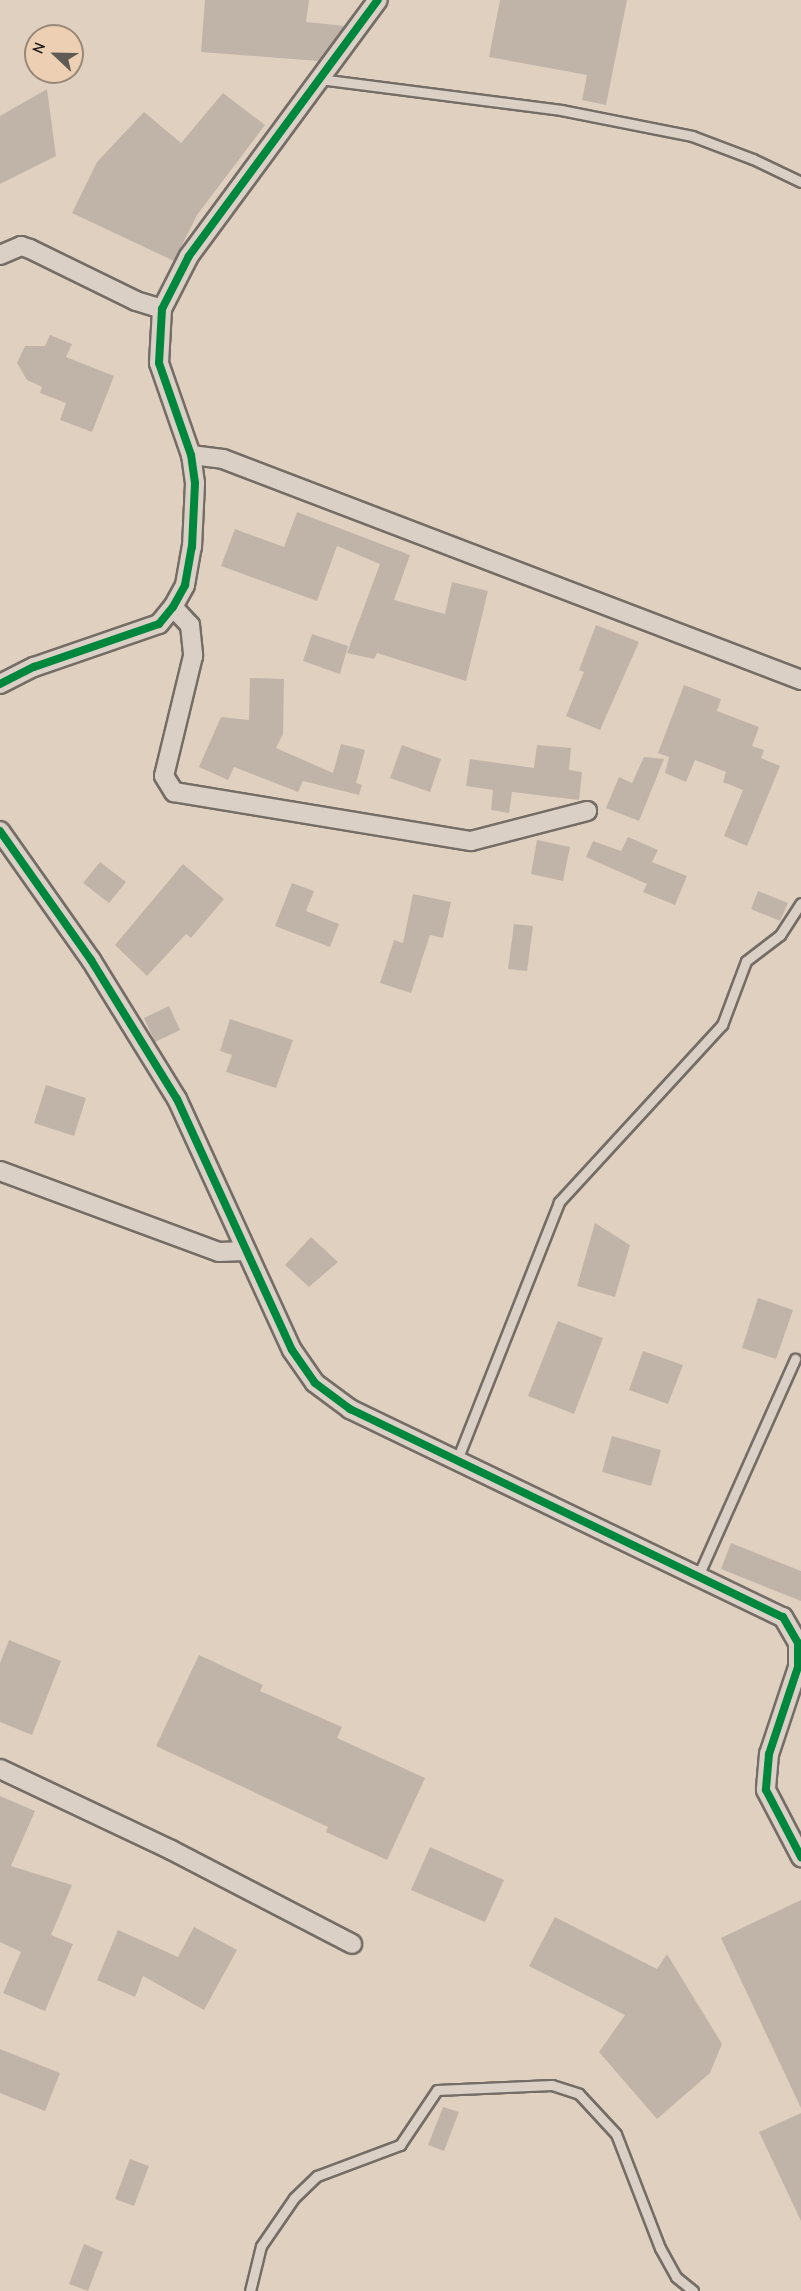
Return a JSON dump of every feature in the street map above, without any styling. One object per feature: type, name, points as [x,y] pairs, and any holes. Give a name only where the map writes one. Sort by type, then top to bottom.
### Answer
[{"type":"street","points":[[0,684],[34,667],[159,624],[173,607],[185,585],[192,547],[195,483],[191,455],[159,363],[162,309],[189,256],[378,0]]},
{"type":"street","points":[[0,255],[21,246],[30,249],[136,301],[162,309]]},
{"type":"street","points":[[191,455],[224,459],[801,680]]},
{"type":"street","points":[[173,607],[190,625],[193,656],[164,776],[174,792],[471,841],[587,811]]},
{"type":"street","points":[[0,831],[90,960],[177,1099],[292,1350],[315,1383],[350,1409],[783,1617],[800,1643],[798,1667],[769,1754],[766,1790],[801,1857]]},
{"type":"street","points":[[0,1171],[219,1252],[245,1251]]},
{"type":"street","points":[[0,1769],[171,1850],[351,1944]]},
{"type":"lane","points":[[320,79],[561,110],[692,136],[753,159],[801,182]]},
{"type":"lane","points":[[457,1460],[559,1202],[722,1025],[746,961],[780,935],[801,903]]},
{"type":"lane","points":[[698,1576],[795,1359]]},
{"type":"lane","points":[[250,2291],[261,2246],[294,2198],[317,2176],[400,2145],[437,2090],[552,2085],[579,2094],[616,2134],[660,2248],[676,2277],[693,2291]]},
{"type":"building","points":[[205,0],[309,0],[306,22],[345,26],[319,61],[201,52]]},
{"type":"building","points":[[500,0],[627,0],[606,105],[582,100],[587,75],[489,57]]},
{"type":"building","points":[[47,89],[56,156],[0,184],[0,116]]},
{"type":"building","points":[[223,93],[265,125],[197,215],[174,261],[72,213],[97,162],[144,112],[181,143]]},
{"type":"building","points":[[50,335],[72,344],[66,357],[114,376],[92,432],[60,420],[66,403],[40,393],[42,387],[27,380],[17,363],[25,346],[45,346]]},
{"type":"building","points":[[297,512],[410,555],[394,600],[445,614],[452,582],[488,591],[466,681],[377,653],[374,659],[347,653],[380,564],[337,546],[317,601],[221,566],[235,529],[284,547]]},
{"type":"building","points":[[596,625],[639,642],[600,730],[566,716],[584,672],[579,670]]},
{"type":"building","points":[[312,634],[348,646],[340,674],[303,661]]},
{"type":"building","points":[[250,678],[284,679],[283,734],[276,748],[333,773],[341,744],[365,750],[356,783],[362,785],[359,795],[303,781],[298,792],[234,767],[228,780],[199,767],[221,717],[249,720]]},
{"type":"building","points":[[684,685],[721,699],[717,711],[759,727],[752,746],[764,750],[761,758],[780,766],[747,846],[724,836],[743,790],[723,782],[726,772],[695,760],[686,782],[665,773],[669,757],[658,753]]},
{"type":"building","points":[[402,745],[441,759],[430,792],[390,778]]},
{"type":"building","points":[[537,745],[571,748],[569,770],[582,772],[579,800],[512,792],[509,813],[491,810],[493,790],[466,786],[470,759],[534,768]]},
{"type":"building","points":[[644,757],[664,759],[639,821],[606,808],[619,777],[632,783]]},
{"type":"building","points":[[628,837],[658,850],[652,862],[687,876],[675,905],[643,892],[647,884],[586,857],[593,841],[621,851]]},
{"type":"building","points":[[537,840],[570,847],[563,881],[531,874]]},
{"type":"building","points":[[100,862],[126,882],[109,903],[83,883]]},
{"type":"building","points":[[183,864],[224,899],[191,938],[186,934],[147,976],[115,945]]},
{"type":"building","points":[[292,883],[314,891],[306,911],[339,924],[330,947],[275,926]]},
{"type":"building","points":[[758,891],[788,903],[780,921],[751,909]]},
{"type":"building","points":[[413,894],[451,902],[443,938],[430,935],[411,993],[380,983],[394,940],[403,943]]},
{"type":"building","points":[[514,924],[533,926],[527,971],[508,969]]},
{"type":"building","points":[[169,1006],[180,1030],[155,1042],[144,1018]]},
{"type":"building","points":[[230,1019],[293,1040],[276,1088],[226,1072],[232,1055],[220,1051]]},
{"type":"building","points":[[46,1085],[86,1098],[74,1136],[34,1123]]},
{"type":"building","points":[[595,1223],[630,1245],[615,1297],[577,1286]]},
{"type":"building","points":[[311,1237],[338,1262],[309,1287],[285,1265]]},
{"type":"building","points":[[758,1298],[793,1310],[776,1359],[742,1348]]},
{"type":"building","points":[[558,1321],[603,1338],[574,1414],[528,1396]]},
{"type":"building","points":[[643,1351],[683,1365],[668,1404],[629,1390]]},
{"type":"building","points":[[612,1436],[661,1450],[651,1486],[602,1472]]},
{"type":"building","points":[[731,1543],[801,1571],[801,1601],[721,1569]]},
{"type":"building","points":[[9,1640],[61,1661],[32,1735],[0,1722],[0,1663]]},
{"type":"building","points":[[199,1655],[263,1685],[260,1691],[342,1727],[337,1738],[425,1778],[387,1860],[326,1832],[328,1827],[156,1746]]},
{"type":"building","points":[[0,1796],[35,1811],[11,1866],[72,1885],[51,1935],[73,1944],[45,2011],[3,1993],[21,1952],[0,1942]]},
{"type":"building","points":[[430,1847],[504,1880],[485,1922],[411,1890]]},
{"type":"building","points":[[801,1900],[801,2108],[721,1938]]},
{"type":"building","points":[[555,1917],[657,1969],[667,1954],[722,2044],[710,2073],[657,2119],[599,2052],[625,2015],[529,1966]]},
{"type":"building","points":[[194,1927],[237,1950],[204,2010],[143,1976],[135,1997],[97,1980],[118,1930],[178,1957]]},
{"type":"building","points":[[0,2049],[60,2073],[45,2111],[0,2093]]},
{"type":"building","points":[[443,2107],[459,2112],[444,2151],[428,2145]]},
{"type":"building","points":[[801,2113],[801,2221],[759,2132]]},
{"type":"building","points":[[130,2159],[149,2166],[134,2206],[115,2199]]},
{"type":"building","points":[[84,2244],[103,2252],[88,2291],[69,2284]]},
{"type":"cycle path","points":[[0,684],[34,667],[159,624],[173,607],[185,585],[192,547],[195,483],[191,455],[159,363],[162,309],[189,256],[378,0]]},
{"type":"cycle path","points":[[0,831],[91,960],[177,1099],[292,1350],[315,1383],[350,1409],[783,1617],[798,1643],[798,1667],[769,1754],[766,1790],[801,1857]]}]
